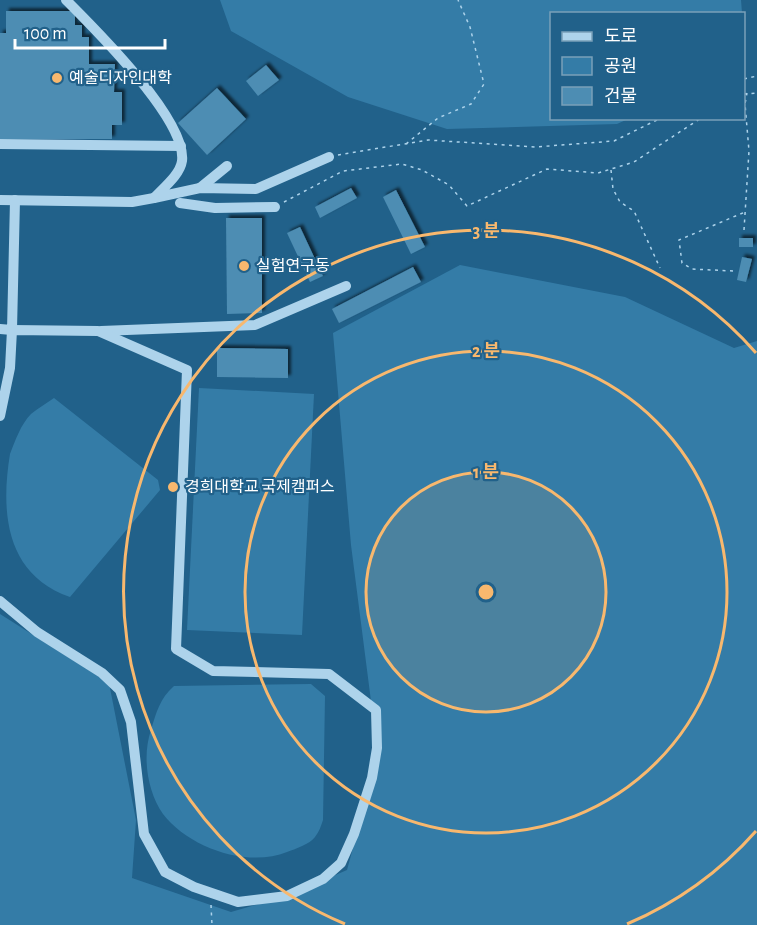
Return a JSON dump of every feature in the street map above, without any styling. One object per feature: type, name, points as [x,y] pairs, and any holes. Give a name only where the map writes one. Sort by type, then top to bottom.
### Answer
[{"type":"lane","points":[[66,0],[106,41],[167,115],[181,146],[182,163],[171,180],[154,198]]},
{"type":"lane","points":[[0,144],[181,146]]},
{"type":"lane","points":[[0,200],[132,202],[200,188],[256,189],[329,157]]},
{"type":"lane","points":[[200,188],[227,166]]},
{"type":"lane","points":[[0,416],[10,368],[15,200]]},
{"type":"lane","points":[[180,203],[215,208],[275,207]]},
{"type":"lane","points":[[0,329],[98,331],[255,326],[346,286]]},
{"type":"lane","points":[[0,601],[37,632],[102,673],[120,690],[132,722],[144,834],[165,872],[208,892],[238,902],[287,896],[323,879],[341,863],[354,834],[372,778],[377,748],[376,710],[329,674],[213,671],[176,649],[188,370],[98,331]]},
{"type":"path","points":[[405,144],[438,118],[471,104],[484,84],[470,27],[458,0]]},
{"type":"path","points":[[744,230],[749,151],[745,93],[757,93]]},
{"type":"path","points":[[329,157],[428,140],[535,147],[614,141],[657,120]]},
{"type":"path","points":[[275,207],[343,171],[402,164],[422,170],[449,185],[467,206],[547,169],[598,172],[634,162],[698,120]]},
{"type":"path","points":[[611,169],[613,189],[620,202],[634,211],[660,268]]},
{"type":"path","points":[[733,271],[692,270],[682,263],[679,240],[745,212]]},
{"type":"path","points":[[208,892],[213,917],[212,925]]},
{"type":"green space","points":[[220,0],[741,0],[742,12],[550,12],[550,120],[626,120],[617,124],[447,129],[348,97],[231,31]]},
{"type":"green space","points":[[460,265],[625,297],[734,348],[757,341],[757,925],[0,925],[0,614],[109,683],[136,820],[132,878],[231,912],[287,896],[347,870],[372,778],[377,748],[351,545],[333,333]]},
{"type":"green space","points":[[199,388],[314,394],[302,635],[187,630]]},
{"type":"green space","points":[[54,398],[158,480],[160,490],[70,597],[49,587],[33,574],[21,558],[13,540],[6,499],[10,454],[19,433],[27,418]]},
{"type":"green space","points":[[311,684],[325,696],[323,820],[313,840],[287,852],[255,858],[220,852],[188,837],[174,826],[163,814],[153,795],[147,762],[148,740],[162,701],[169,691],[174,686]]},
{"type":"building","name":"예술디자인대학","points":[[6,11],[75,11],[75,25],[82,25],[82,37],[89,37],[89,64],[115,64],[114,92],[122,92],[122,125],[112,125],[112,139],[0,139],[0,33],[6,33]]},
{"type":"building","points":[[266,65],[279,80],[258,96],[246,81]]},
{"type":"building","points":[[217,88],[246,119],[207,155],[178,123]]},
{"type":"building","points":[[351,188],[357,198],[320,218],[315,207]]},
{"type":"building","points":[[396,190],[425,247],[411,254],[383,197]]},
{"type":"building","name":"실험연구동","points":[[226,218],[262,218],[262,313],[227,314]]},
{"type":"building","points":[[300,227],[323,276],[310,282],[287,233]]},
{"type":"building","points":[[739,238],[753,238],[753,247],[739,247]]},
{"type":"building","points":[[742,257],[752,259],[746,282],[737,280]]},
{"type":"building","points":[[413,267],[421,282],[339,323],[332,309]]},
{"type":"building","points":[[217,348],[288,349],[288,378],[217,377]]},
{"type":"place","name":"예술디자인대학","points":[[57,78]]},
{"type":"place","name":"실험연구동","points":[[244,266]]},
{"type":"place","name":"경희대학교 국제캠퍼스","points":[[173,487]]}]
